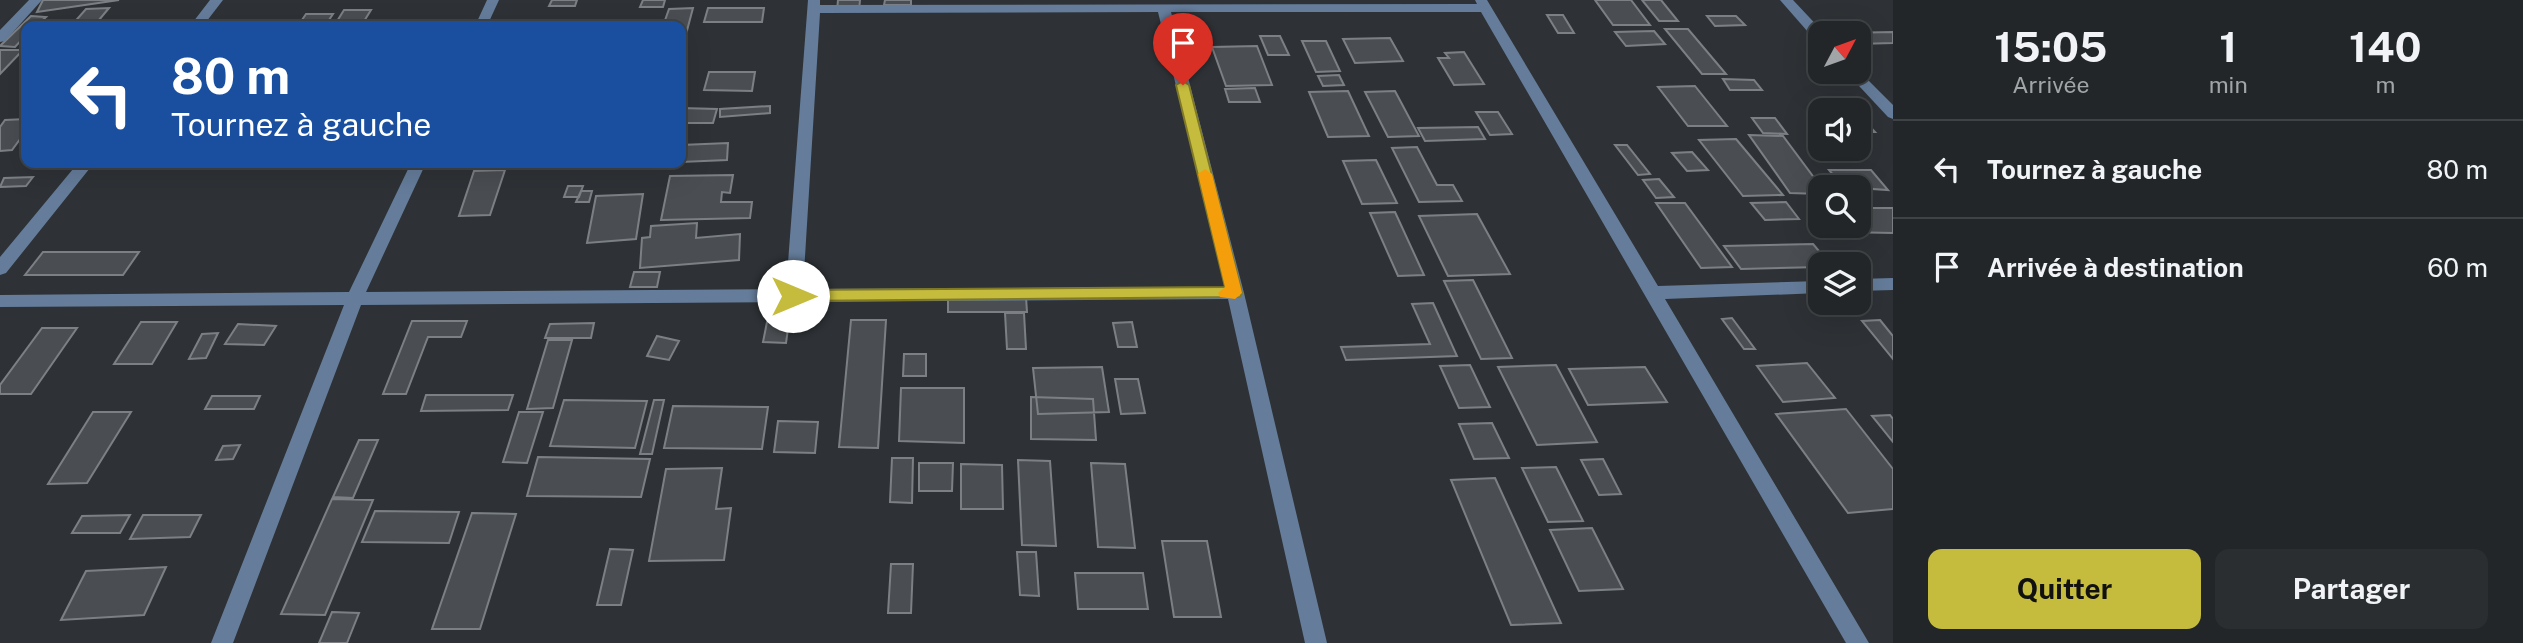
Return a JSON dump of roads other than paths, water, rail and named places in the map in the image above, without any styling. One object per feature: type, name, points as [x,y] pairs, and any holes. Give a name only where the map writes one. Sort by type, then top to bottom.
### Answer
[{"type":"street","points":[[0,38],[36,0]]},
{"type":"street","points":[[200,21],[217,0]]},
{"type":"street","points":[[483,21],[493,0]]},
{"type":"street","points":[[1786,0],[1808,24]]},
{"type":"street","points":[[793,296],[813,4],[1163,8],[1483,4],[1858,643]]},
{"type":"street","points":[[1163,8],[1235,293],[1316,643]]},
{"type":"street","points":[[1864,84],[1893,114]]},
{"type":"street","points":[[0,269],[82,168]]},
{"type":"street","points":[[222,643],[355,298],[416,168]]},
{"type":"street","points":[[1871,285],[1893,284]]},
{"type":"street","points":[[1653,293],[1808,287]]},
{"type":"street","points":[[0,301],[1235,293]]}]
